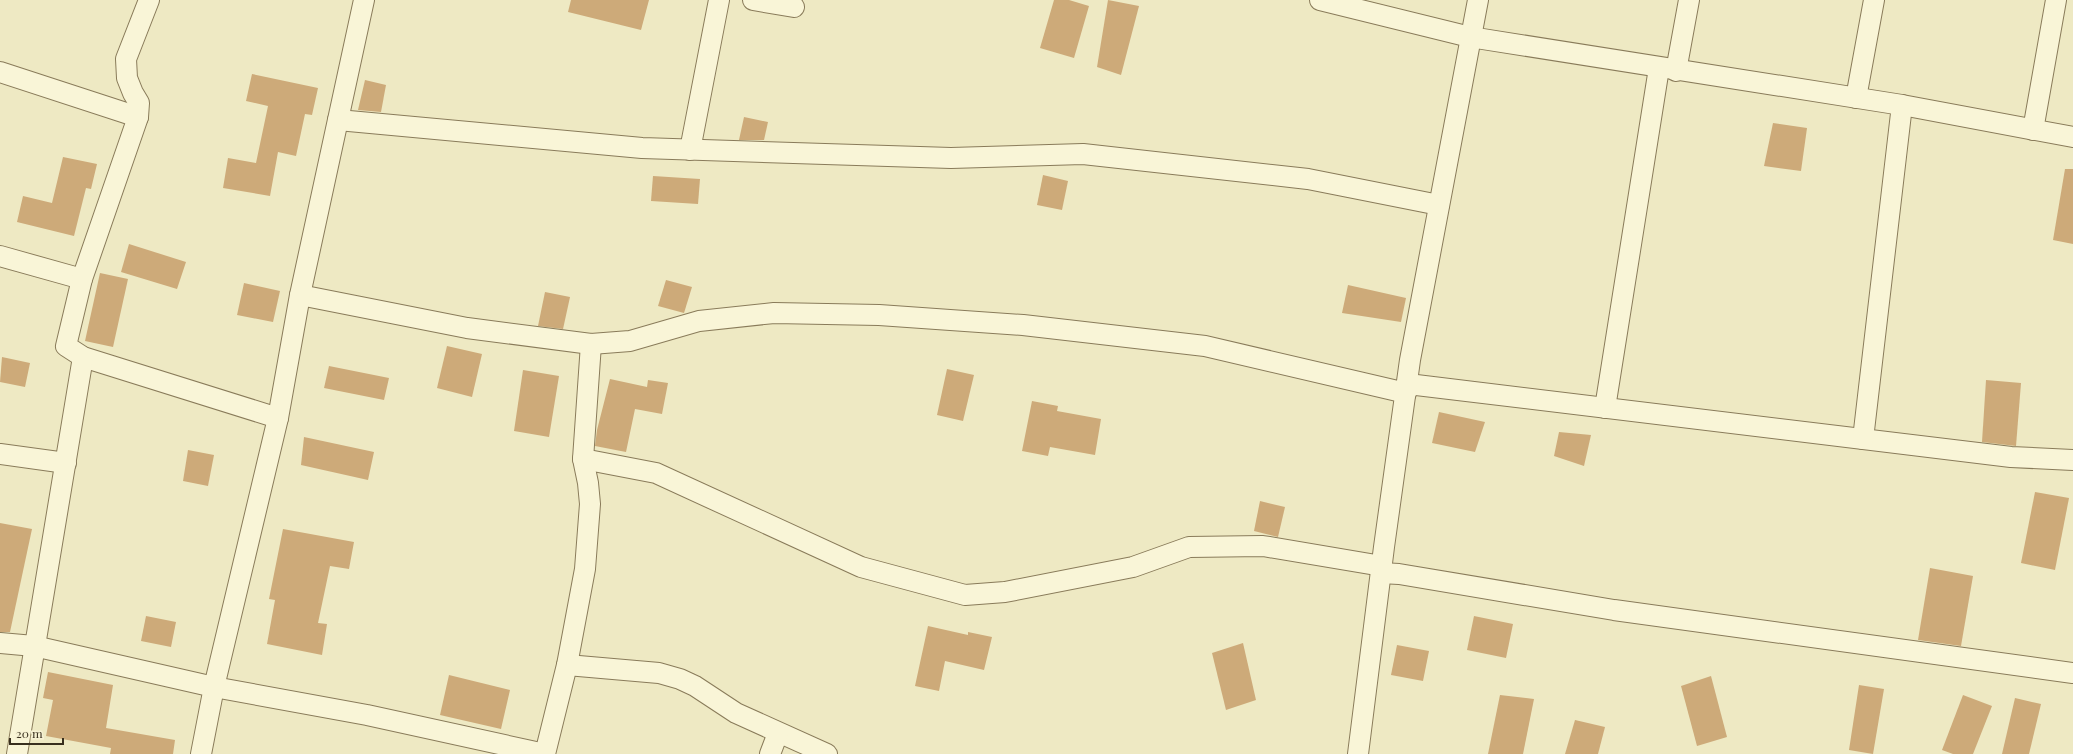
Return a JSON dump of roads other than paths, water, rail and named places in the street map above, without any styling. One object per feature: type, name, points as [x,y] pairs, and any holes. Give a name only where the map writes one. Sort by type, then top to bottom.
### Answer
[{"type":"street","points":[[150,0],[126,60],[127,78],[139,103],[138,117],[82,279],[66,346],[83,357],[278,418]]},
{"type":"street","points":[[201,754],[214,687],[278,418],[300,295],[364,0]]},
{"type":"street","points":[[690,150],[719,0]]},
{"type":"street","points":[[753,0],[794,6]]},
{"type":"street","points":[[1320,0],[1470,37],[1902,105],[2073,137]]},
{"type":"street","points":[[1358,754],[1407,388],[1439,205],[1478,0]]},
{"type":"street","points":[[1605,408],[1668,69],[1689,0]]},
{"type":"street","points":[[1856,98],[1874,0]]},
{"type":"street","points":[[2033,130],[2056,0]]},
{"type":"street","points":[[0,72],[138,117]]},
{"type":"street","points":[[1863,439],[1902,105]]},
{"type":"street","points":[[338,120],[642,148],[951,158],[1084,154],[1308,178],[1439,205]]},
{"type":"street","points":[[0,256],[82,279]]},
{"type":"street","points":[[300,295],[466,328],[591,344],[630,341],[699,321],[774,313],[879,315],[1023,325],[1205,346],[1407,388],[1605,408],[2011,457],[2073,460]]},
{"type":"street","points":[[0,643],[34,646],[214,687],[368,715],[545,754],[567,665],[585,569],[590,504],[588,483],[583,459],[591,344]]},
{"type":"street","points":[[18,754],[34,646],[83,357]]},
{"type":"street","points":[[0,454],[66,463]]},
{"type":"street","points":[[583,459],[656,473],[861,567],[965,595],[1005,592],[1133,567],[1189,546],[1263,546],[1399,574],[1614,610],[2073,673]]},
{"type":"street","points":[[567,665],[659,673],[680,679],[695,686],[736,713],[826,754]]},
{"type":"street","points":[[770,754],[778,733]]}]
